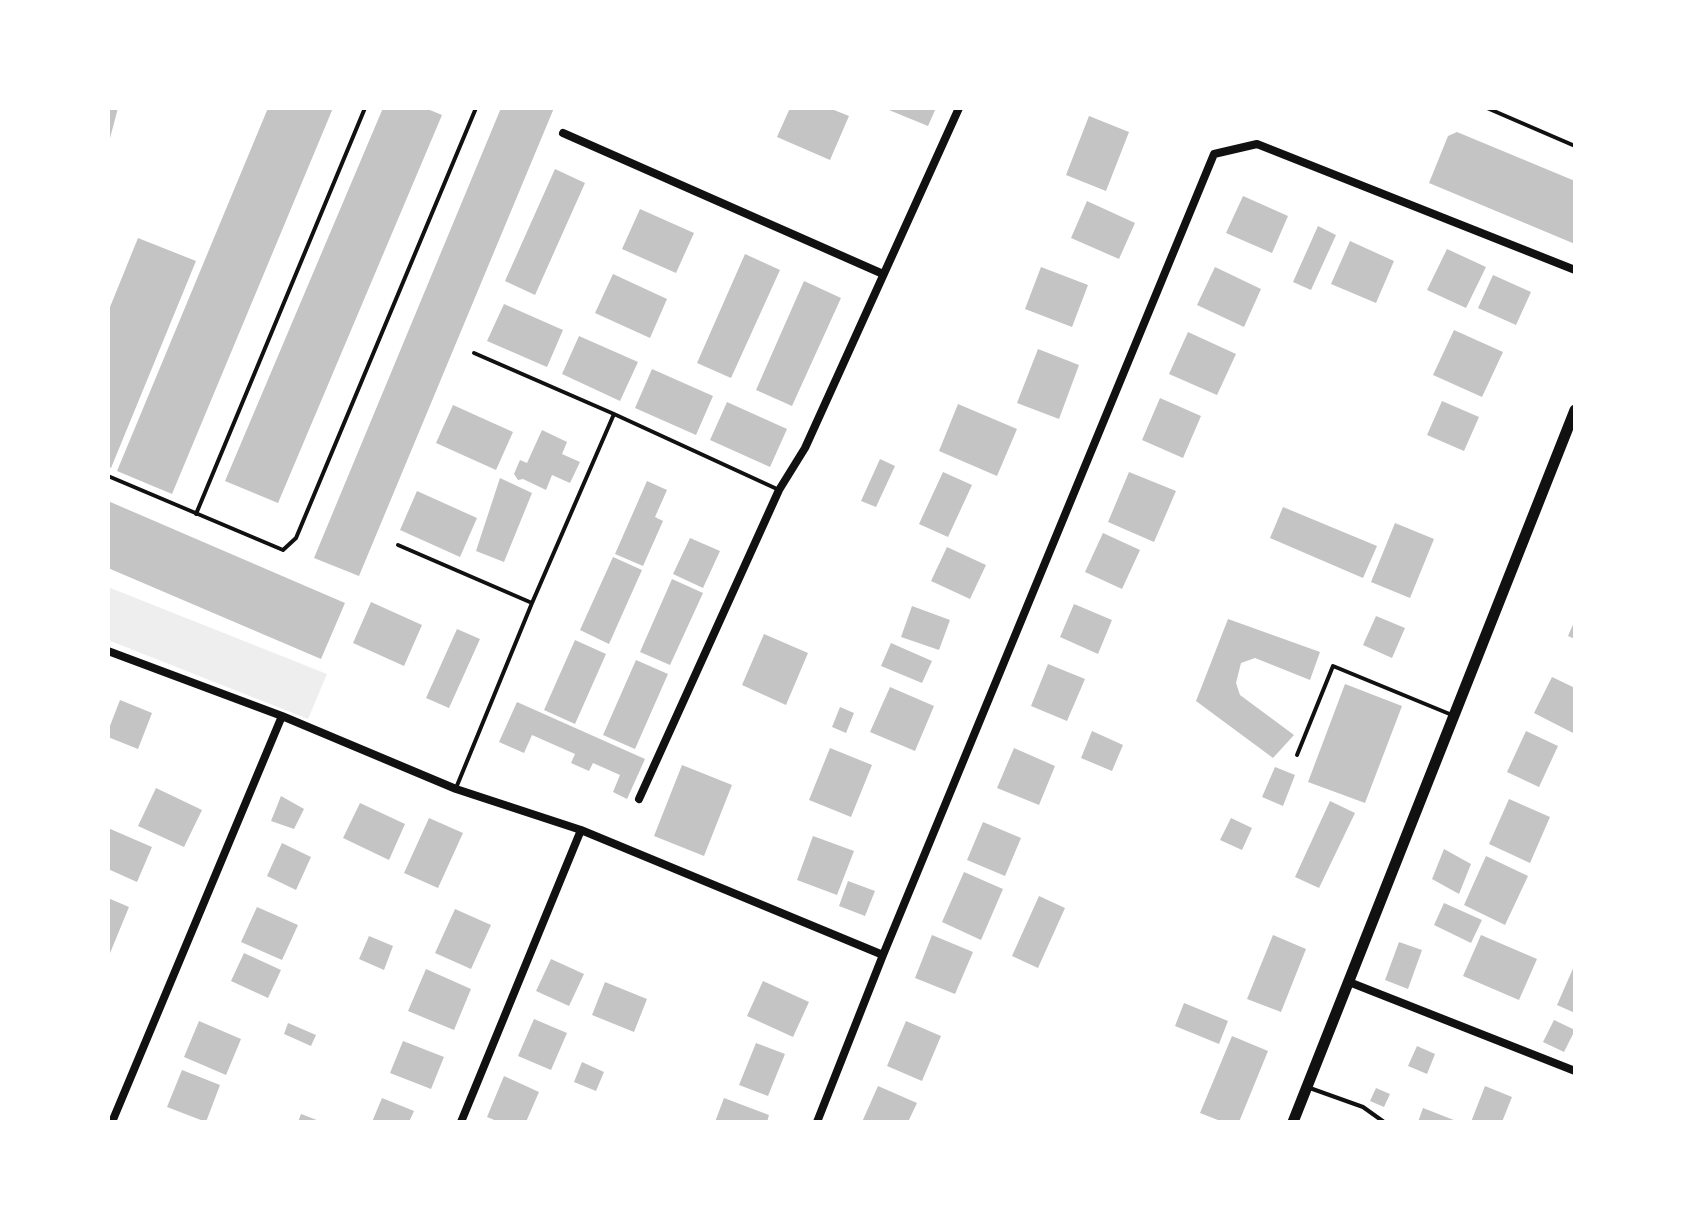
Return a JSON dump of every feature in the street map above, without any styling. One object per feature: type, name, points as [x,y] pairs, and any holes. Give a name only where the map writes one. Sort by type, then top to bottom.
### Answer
[{"type":"street","points":[[639,799],[779,490],[805,448],[959,108]]},
{"type":"street","points":[[563,133],[883,274]]},
{"type":"street","points":[[817,1122],[1214,154],[1257,144],[1575,270]]},
{"type":"street","points":[[1293,1122],[1575,410]]},
{"type":"street","points":[[108,651],[282,716],[456,789],[581,830],[883,955]]},
{"type":"street","points":[[112,1122],[282,716]]},
{"type":"street","points":[[461,1122],[581,830]]},
{"type":"street","points":[[1349,982],[1575,1071]]},
{"type":"lane","points":[[196,514],[365,108]]},
{"type":"lane","points":[[108,476],[283,550],[296,538],[476,108]]},
{"type":"lane","points":[[1487,108],[1575,146]]},
{"type":"lane","points":[[474,353],[779,490]]},
{"type":"lane","points":[[456,789],[614,414]]},
{"type":"lane","points":[[398,545],[532,603]]},
{"type":"lane","points":[[1297,755],[1333,666],[1454,716]]},
{"type":"lane","points":[[1307,1087],[1363,1107],[1384,1122]]},
{"type":"shaded area","points":[[108,587],[327,674],[308,719],[108,640]]},
{"type":"building","points":[[108,108],[118,108],[109,142],[108,142]]},
{"type":"building","points":[[268,108],[333,108],[172,494],[117,471]]},
{"type":"building","points":[[383,108],[425,108],[442,115],[278,503],[225,481]]},
{"type":"building","points":[[501,108],[554,108],[359,576],[314,558]]},
{"type":"building","points":[[790,108],[829,108],[849,116],[830,160],[777,137]]},
{"type":"building","points":[[884,108],[936,108],[928,126]]},
{"type":"building","points":[[1089,116],[1129,132],[1106,191],[1066,175]]},
{"type":"building","points":[[1457,132],[1575,181],[1575,244],[1429,183],[1448,136]]},
{"type":"building","points":[[555,169],[585,183],[535,295],[505,281]]},
{"type":"building","points":[[1243,196],[1288,216],[1272,253],[1226,233]]},
{"type":"building","points":[[1087,201],[1135,223],[1119,259],[1071,238]]},
{"type":"building","points":[[640,209],[694,233],[676,273],[622,249]]},
{"type":"building","points":[[1318,226],[1336,235],[1311,290],[1293,282]]},
{"type":"building","points":[[138,238],[196,261],[111,468],[108,466],[108,312]]},
{"type":"building","points":[[1350,241],[1394,261],[1376,303],[1331,284]]},
{"type":"building","points":[[1447,249],[1486,267],[1466,308],[1427,290]]},
{"type":"building","points":[[745,254],[780,270],[731,378],[697,363]]},
{"type":"building","points":[[1041,267],[1088,285],[1072,327],[1025,309]]},
{"type":"building","points":[[1215,267],[1261,289],[1244,327],[1197,305]]},
{"type":"building","points":[[613,274],[667,299],[650,338],[595,313]]},
{"type":"building","points":[[1493,275],[1531,292],[1516,325],[1478,308]]},
{"type":"building","points":[[804,281],[841,298],[792,406],[756,390]]},
{"type":"building","points":[[504,304],[563,330],[547,367],[487,341]]},
{"type":"building","points":[[1454,330],[1503,352],[1482,397],[1433,375]]},
{"type":"building","points":[[1188,332],[1236,354],[1217,395],[1169,374]]},
{"type":"building","points":[[579,336],[638,362],[620,401],[562,374]]},
{"type":"building","points":[[1038,349],[1079,365],[1059,419],[1017,403]]},
{"type":"building","points":[[652,369],[713,396],[696,435],[635,408]]},
{"type":"building","points":[[1160,398],[1201,416],[1183,458],[1142,440]]},
{"type":"building","points":[[1442,401],[1479,417],[1464,451],[1427,435]]},
{"type":"building","points":[[727,402],[787,429],[770,467],[710,440]]},
{"type":"building","points":[[958,404],[1017,429],[997,476],[939,451]]},
{"type":"building","points":[[453,405],[513,432],[496,470],[436,443]]},
{"type":"building","points":[[542,430],[567,442],[562,454],[580,462],[570,483],[552,475],[546,490],[523,479],[518,480],[514,474],[520,460],[527,463]]},
{"type":"building","points":[[880,459],[895,466],[876,507],[861,501]]},
{"type":"building","points":[[943,472],[972,485],[948,537],[919,524]]},
{"type":"building","points":[[1129,472],[1176,491],[1154,542],[1108,522]]},
{"type":"building","points":[[500,478],[532,493],[504,562],[476,551]]},
{"type":"building","points":[[647,481],[667,490],[655,517],[663,521],[643,566],[615,554]]},
{"type":"building","points":[[417,491],[477,518],[460,557],[400,530]]},
{"type":"building","points":[[108,501],[345,603],[321,659],[108,568]]},
{"type":"building","points":[[1283,507],[1377,546],[1363,578],[1270,538]]},
{"type":"building","points":[[1395,523],[1434,539],[1410,598],[1371,582]]},
{"type":"building","points":[[1103,533],[1140,550],[1122,589],[1085,572]]},
{"type":"building","points":[[690,538],[720,551],[703,588],[673,574]]},
{"type":"building","points":[[947,547],[986,565],[970,599],[931,581]]},
{"type":"building","points":[[613,557],[642,570],[609,644],[580,630]]},
{"type":"building","points":[[672,579],[703,593],[670,665],[640,652]]},
{"type":"building","points":[[371,602],[422,625],[404,666],[353,643]]},
{"type":"building","points":[[1074,604],[1112,620],[1098,654],[1060,637]]},
{"type":"building","points":[[912,606],[950,620],[939,650],[901,637]]},
{"type":"building","points":[[1376,616],[1405,628],[1392,658],[1363,645]]},
{"type":"building","points":[[1228,619],[1320,652],[1310,680],[1255,658],[1241,663],[1236,683],[1240,695],[1294,735],[1273,758],[1196,701]]},
{"type":"building","points":[[1575,620],[1575,639],[1568,636]]},
{"type":"building","points":[[457,629],[480,639],[449,708],[426,698]]},
{"type":"building","points":[[764,634],[808,653],[786,705],[742,685]]},
{"type":"building","points":[[575,640],[606,654],[575,724],[544,710]]},
{"type":"building","points":[[891,643],[932,661],[922,683],[881,666]]},
{"type":"building","points":[[636,660],[668,674],[635,749],[603,735]]},
{"type":"building","points":[[1048,664],[1085,679],[1067,721],[1031,706]]},
{"type":"building","points":[[1552,677],[1575,688],[1575,734],[1534,713]]},
{"type":"building","points":[[1345,684],[1402,706],[1365,803],[1308,782]]},
{"type":"building","points":[[890,687],[934,706],[915,751],[870,732]]},
{"type":"building","points":[[120,700],[152,713],[138,749],[108,737]]},
{"type":"building","points":[[517,702],[645,759],[627,799],[613,792],[620,775],[593,763],[589,771],[571,763],[575,754],[532,735],[524,753],[499,742]]},
{"type":"building","points":[[840,707],[854,713],[846,733],[832,727]]},
{"type":"building","points":[[1092,731],[1123,745],[1112,771],[1081,758]]},
{"type":"building","points":[[1526,731],[1558,746],[1539,787],[1507,772]]},
{"type":"building","points":[[830,748],[872,765],[851,817],[809,800]]},
{"type":"building","points":[[1014,748],[1055,766],[1039,805],[997,788]]},
{"type":"building","points":[[682,765],[732,785],[704,856],[654,836]]},
{"type":"building","points":[[1275,767],[1295,775],[1283,806],[1262,797]]},
{"type":"building","points":[[156,788],[202,810],[184,847],[138,826]]},
{"type":"building","points":[[281,796],[304,809],[294,829],[271,821]]},
{"type":"building","points":[[1509,799],[1550,817],[1530,863],[1489,844]]},
{"type":"building","points":[[1330,801],[1355,813],[1319,888],[1295,877]]},
{"type":"building","points":[[360,803],[405,824],[389,860],[343,838]]},
{"type":"building","points":[[429,818],[463,833],[438,888],[404,873]]},
{"type":"building","points":[[1231,818],[1252,828],[1242,850],[1220,840]]},
{"type":"building","points":[[983,822],[1021,838],[1005,876],[967,860]]},
{"type":"building","points":[[108,828],[152,847],[137,882],[108,869]]},
{"type":"building","points":[[813,836],[854,851],[837,895],[797,880]]},
{"type":"building","points":[[282,843],[311,857],[296,890],[267,876]]},
{"type":"building","points":[[1444,849],[1471,864],[1459,894],[1432,879]]},
{"type":"building","points":[[1486,856],[1528,876],[1505,925],[1464,905]]},
{"type":"building","points":[[964,872],[1003,889],[981,940],[942,922]]},
{"type":"building","points":[[848,881],[875,891],[865,916],[839,906]]},
{"type":"building","points":[[1039,896],[1065,908],[1038,968],[1012,956]]},
{"type":"building","points":[[108,898],[129,907],[108,958]]},
{"type":"building","points":[[1444,903],[1482,920],[1471,943],[1434,925]]},
{"type":"building","points":[[257,907],[298,925],[282,960],[241,942]]},
{"type":"building","points":[[455,909],[491,925],[471,969],[435,953]]},
{"type":"building","points":[[932,935],[973,952],[955,994],[915,978]]},
{"type":"building","points":[[1273,935],[1306,949],[1281,1012],[1247,999]]},
{"type":"building","points":[[1481,935],[1537,959],[1519,1000],[1463,976]]},
{"type":"building","points":[[369,936],[393,946],[384,970],[359,959]]},
{"type":"building","points":[[1399,942],[1422,950],[1408,989],[1385,980]]},
{"type":"building","points":[[244,953],[281,970],[268,998],[231,981]]},
{"type":"building","points":[[551,959],[584,974],[569,1006],[536,991]]},
{"type":"building","points":[[1575,964],[1575,1013],[1557,1005]]},
{"type":"building","points":[[426,969],[471,989],[454,1030],[408,1011]]},
{"type":"building","points":[[763,981],[809,1002],[793,1037],[747,1016]]},
{"type":"building","points":[[605,982],[647,999],[634,1032],[592,1015]]},
{"type":"building","points":[[1184,1003],[1228,1021],[1219,1044],[1175,1026]]},
{"type":"building","points":[[534,1019],[567,1033],[551,1070],[518,1056]]},
{"type":"building","points":[[1554,1020],[1575,1030],[1564,1052],[1543,1042]]},
{"type":"building","points":[[199,1021],[241,1039],[226,1075],[184,1057]]},
{"type":"building","points":[[906,1021],[941,1036],[922,1081],[887,1066]]},
{"type":"building","points":[[288,1023],[316,1035],[311,1046],[284,1034]]},
{"type":"building","points":[[1232,1036],[1268,1051],[1239,1122],[1223,1122],[1200,1113]]},
{"type":"building","points":[[403,1041],[444,1057],[431,1089],[390,1073]]},
{"type":"building","points":[[756,1043],[785,1054],[768,1096],[739,1085]]},
{"type":"building","points":[[1417,1046],[1435,1054],[1427,1074],[1408,1066]]},
{"type":"building","points":[[582,1062],[604,1072],[596,1091],[574,1082]]},
{"type":"building","points":[[182,1070],[220,1085],[206,1122],[167,1107]]},
{"type":"building","points":[[504,1076],[539,1092],[526,1122],[499,1122],[487,1117]]},
{"type":"building","points":[[878,1086],[917,1103],[908,1122],[862,1122]]},
{"type":"building","points":[[1485,1086],[1512,1097],[1502,1122],[1471,1122]]},
{"type":"building","points":[[1376,1088],[1390,1094],[1384,1107],[1370,1101]]},
{"type":"building","points":[[382,1098],[414,1111],[409,1122],[372,1122]]},
{"type":"building","points":[[724,1098],[769,1115],[767,1122],[715,1122]]},
{"type":"building","points":[[1423,1108],[1459,1122],[1418,1122]]},
{"type":"building","points":[[301,1114],[322,1122],[298,1122]]}]
